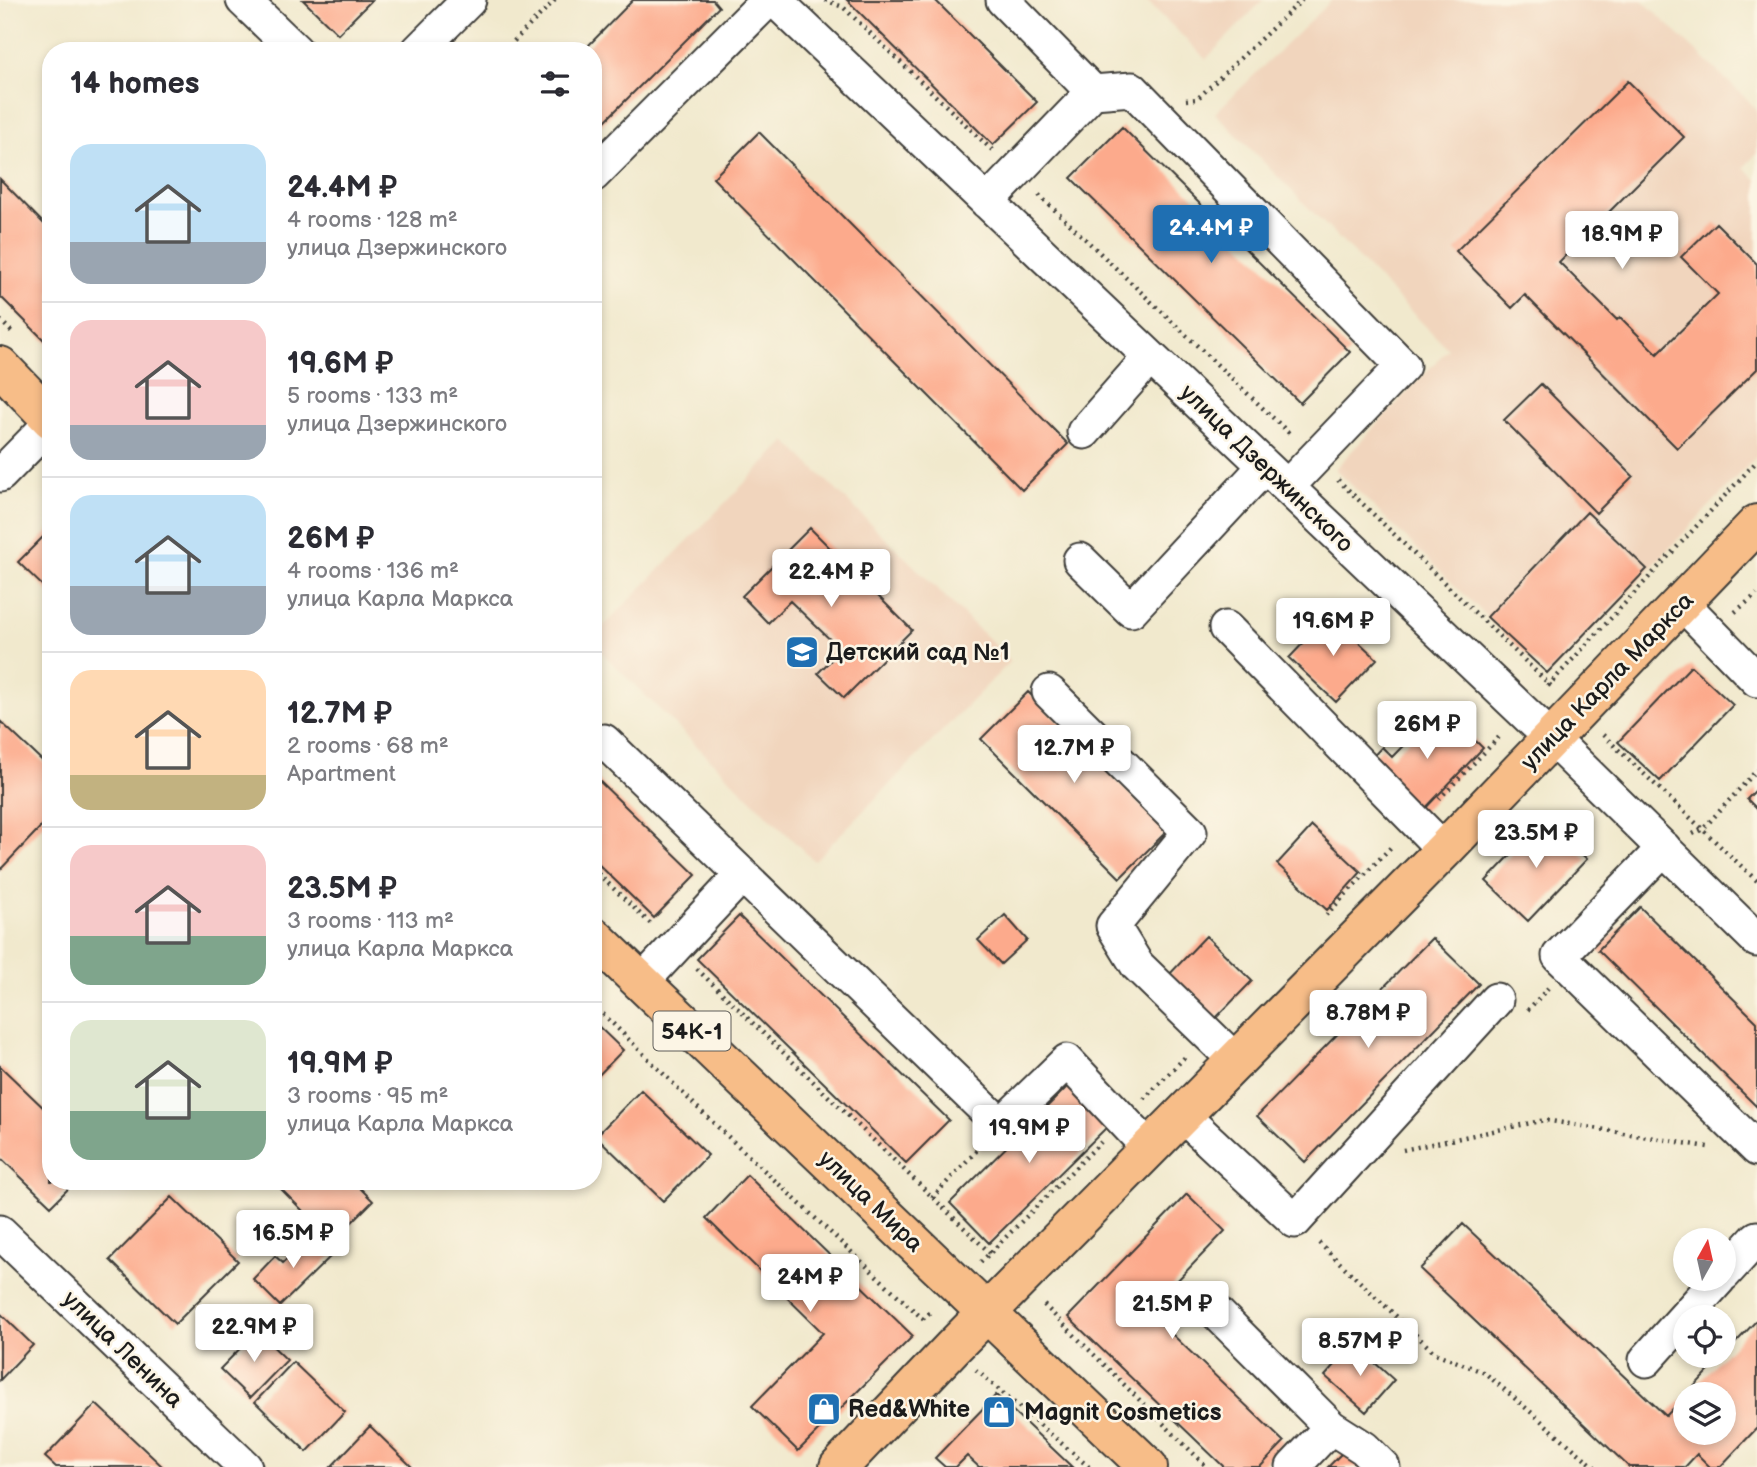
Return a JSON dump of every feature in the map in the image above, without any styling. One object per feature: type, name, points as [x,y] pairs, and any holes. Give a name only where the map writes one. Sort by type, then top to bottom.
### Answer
[{"type":"main road","points":[[0,366],[42,411]]},
{"type":"main road","name":"улица Карла Маркса","points":[[839,1467],[952,1348],[1444,850],[1757,524]]},
{"type":"main road","name":"улица Мира","points":[[602,944],[1148,1467]]},
{"type":"street","points":[[243,0],[287,42]]},
{"type":"street","points":[[427,42],[469,0]]},
{"type":"street","points":[[602,166],[768,0]]},
{"type":"street","name":"улица Дзержинского","points":[[775,0],[1524,712],[1757,940]]},
{"type":"street","points":[[1003,0],[1093,92]]},
{"type":"street","points":[[987,202],[1093,92],[1132,89],[1403,366],[1276,476],[1131,610],[1080,560]]},
{"type":"street","points":[[1084,432],[1150,357]]},
{"type":"street","points":[[0,475],[42,431]]},
{"type":"street","points":[[1682,603],[1757,680]]},
{"type":"street","points":[[1226,628],[1444,850]]},
{"type":"street","points":[[1049,692],[1190,832],[1113,926],[1137,965],[1237,1062]]},
{"type":"street","points":[[604,741],[1001,1125],[1067,1061],[1150,1150]]},
{"type":"street","points":[[1664,848],[1559,956],[1757,1149]]},
{"type":"street","points":[[642,982],[743,875]]},
{"type":"street","points":[[1183,1116],[1295,1221],[1496,1000]]},
{"type":"street","name":"улица Ленина","points":[[0,1232],[245,1467]]},
{"type":"street","points":[[1736,1261],[1757,1238]]},
{"type":"street","points":[[1646,1360],[1707,1292]]},
{"type":"street","points":[[1207,1303],[1331,1427],[1363,1448],[1383,1467]]},
{"type":"street","points":[[1293,1467],[1331,1427]]},
{"type":"path","points":[[513,42],[555,0]]},
{"type":"path","points":[[1143,101],[1197,99],[1301,0]]},
{"type":"path","points":[[1321,920],[1524,712],[1757,461]]},
{"type":"path","points":[[1664,848],[1703,830],[1757,770]]},
{"type":"path","points":[[602,878],[1208,1467]]},
{"type":"path","points":[[602,1013],[705,1115],[952,1348],[1090,1467]]},
{"type":"path","points":[[923,1319],[1208,1034]]},
{"type":"path","points":[[1402,1150],[1545,1121],[1717,1148]]},
{"type":"path","points":[[932,1198],[1001,1125]]},
{"type":"path","points":[[1295,1221],[1435,1353],[1485,1373],[1595,1467]]},
{"type":"shaded area","points":[[1146,0],[1263,0],[1206,59]]},
{"type":"shaded area","points":[[1332,0],[1642,0],[1757,109],[1757,153],[1744,167],[1757,180],[1757,456],[1548,676],[1335,469],[1448,349],[1215,113]]},
{"type":"shaded area","name":"Детский сад №1","points":[[786,441],[1011,661],[814,861],[602,653],[602,628]]},
{"type":"building","points":[[303,0],[372,0],[338,34]]},
{"type":"building","points":[[633,0],[713,0],[719,7],[602,124],[602,42],[592,42]]},
{"type":"building","points":[[847,0],[935,0],[1037,102],[993,145]]},
{"type":"building","points":[[1628,81],[1684,137],[1559,262],[1617,320],[1620,317],[1657,354],[1718,294],[1681,257],[1716,223],[1757,264],[1757,369],[1677,448],[1525,295],[1512,308],[1456,251]]},
{"type":"building","points":[[1122,127],[1350,352],[1300,403],[1071,178]]},
{"type":"building","points":[[759,132],[1068,444],[1022,490],[713,178]]},
{"type":"building","points":[[0,179],[42,222],[42,338],[0,296]]},
{"type":"building","points":[[1541,384],[1633,476],[1596,513],[1504,420]]},
{"type":"building","points":[[1587,512],[1647,569],[1547,673],[1487,617]]},
{"type":"building","points":[[810,528],[912,630],[844,698],[818,673],[841,650],[790,601],[768,623],[742,596]]},
{"type":"building","points":[[42,538],[42,585],[18,562]]},
{"type":"building","points":[[1330,615],[1377,659],[1336,702],[1289,658]]},
{"type":"building","points":[[1691,666],[1733,705],[1660,781],[1618,742]]},
{"type":"building","points":[[1028,692],[1167,831],[1120,878],[981,739]]},
{"type":"building","points":[[1441,707],[1483,748],[1419,815],[1366,764],[1382,747],[1392,757]]},
{"type":"building","points":[[0,721],[42,761],[42,826],[0,870]]},
{"type":"building","points":[[602,784],[696,875],[654,918],[602,868]]},
{"type":"building","points":[[1757,789],[1757,809],[1747,799]]},
{"type":"building","points":[[1545,819],[1587,859],[1528,921],[1486,881]]},
{"type":"building","points":[[1312,826],[1361,872],[1327,910],[1277,864]]},
{"type":"building","points":[[1640,907],[1757,1022],[1757,1107],[1598,950]]},
{"type":"building","points":[[1005,915],[1027,940],[1001,964],[978,940]]},
{"type":"building","points":[[739,916],[949,1120],[906,1163],[697,959]]},
{"type":"building","points":[[1206,936],[1252,981],[1211,1023],[1166,978]]},
{"type":"building","points":[[1432,938],[1479,984],[1305,1162],[1257,1116]]},
{"type":"building","points":[[602,1030],[623,1050],[602,1072]]},
{"type":"building","points":[[0,1066],[42,1106],[42,1190],[67,1190],[51,1206],[0,1157]]},
{"type":"building","points":[[1068,1086],[1107,1127],[989,1243],[950,1203]]},
{"type":"building","points":[[641,1090],[708,1155],[663,1201],[602,1142],[602,1130]]},
{"type":"building","points":[[747,1175],[913,1336],[798,1451],[752,1406],[823,1333],[706,1218]]},
{"type":"building","points":[[282,1190],[362,1190],[373,1201],[333,1241]]},
{"type":"building","points":[[1187,1194],[1225,1231],[1148,1311],[1284,1442],[1260,1467],[1224,1467],[1068,1317]]},
{"type":"building","points":[[172,1197],[238,1261],[175,1324],[110,1260]]},
{"type":"building","points":[[1463,1224],[1666,1416],[1673,1409],[1673,1445],[1736,1445],[1736,1382],[1698,1382],[1712,1368],[1736,1368],[1736,1342],[1757,1320],[1757,1428],[1720,1467],[1710,1467],[1697,1454],[1685,1467],[1629,1467],[1420,1269]]},
{"type":"building","points":[[312,1233],[333,1254],[280,1306],[253,1279],[275,1256],[283,1263]]},
{"type":"building","points":[[0,1313],[33,1345],[0,1380]]},
{"type":"building","points":[[257,1331],[287,1360],[250,1398],[220,1369]]},
{"type":"building","points":[[1354,1344],[1394,1380],[1366,1412],[1325,1376]]},
{"type":"building","points":[[293,1362],[345,1412],[307,1452],[255,1402]]},
{"type":"building","points":[[996,1395],[1072,1467],[979,1467],[967,1456],[956,1467],[945,1467],[935,1458]]},
{"type":"building","points":[[96,1404],[163,1467],[56,1467],[45,1457]]},
{"type":"building","points":[[370,1426],[412,1467],[331,1467]]},
{"type":"building","points":[[1345,1450],[1362,1467],[1328,1467]]},
{"type":"place","name":"Детский сад №1","points":[[802,652]]},
{"type":"place","name":"Red&White","points":[[824,1409]]},
{"type":"place","name":"Magnit Cosmetics","points":[[999,1412]]}]
